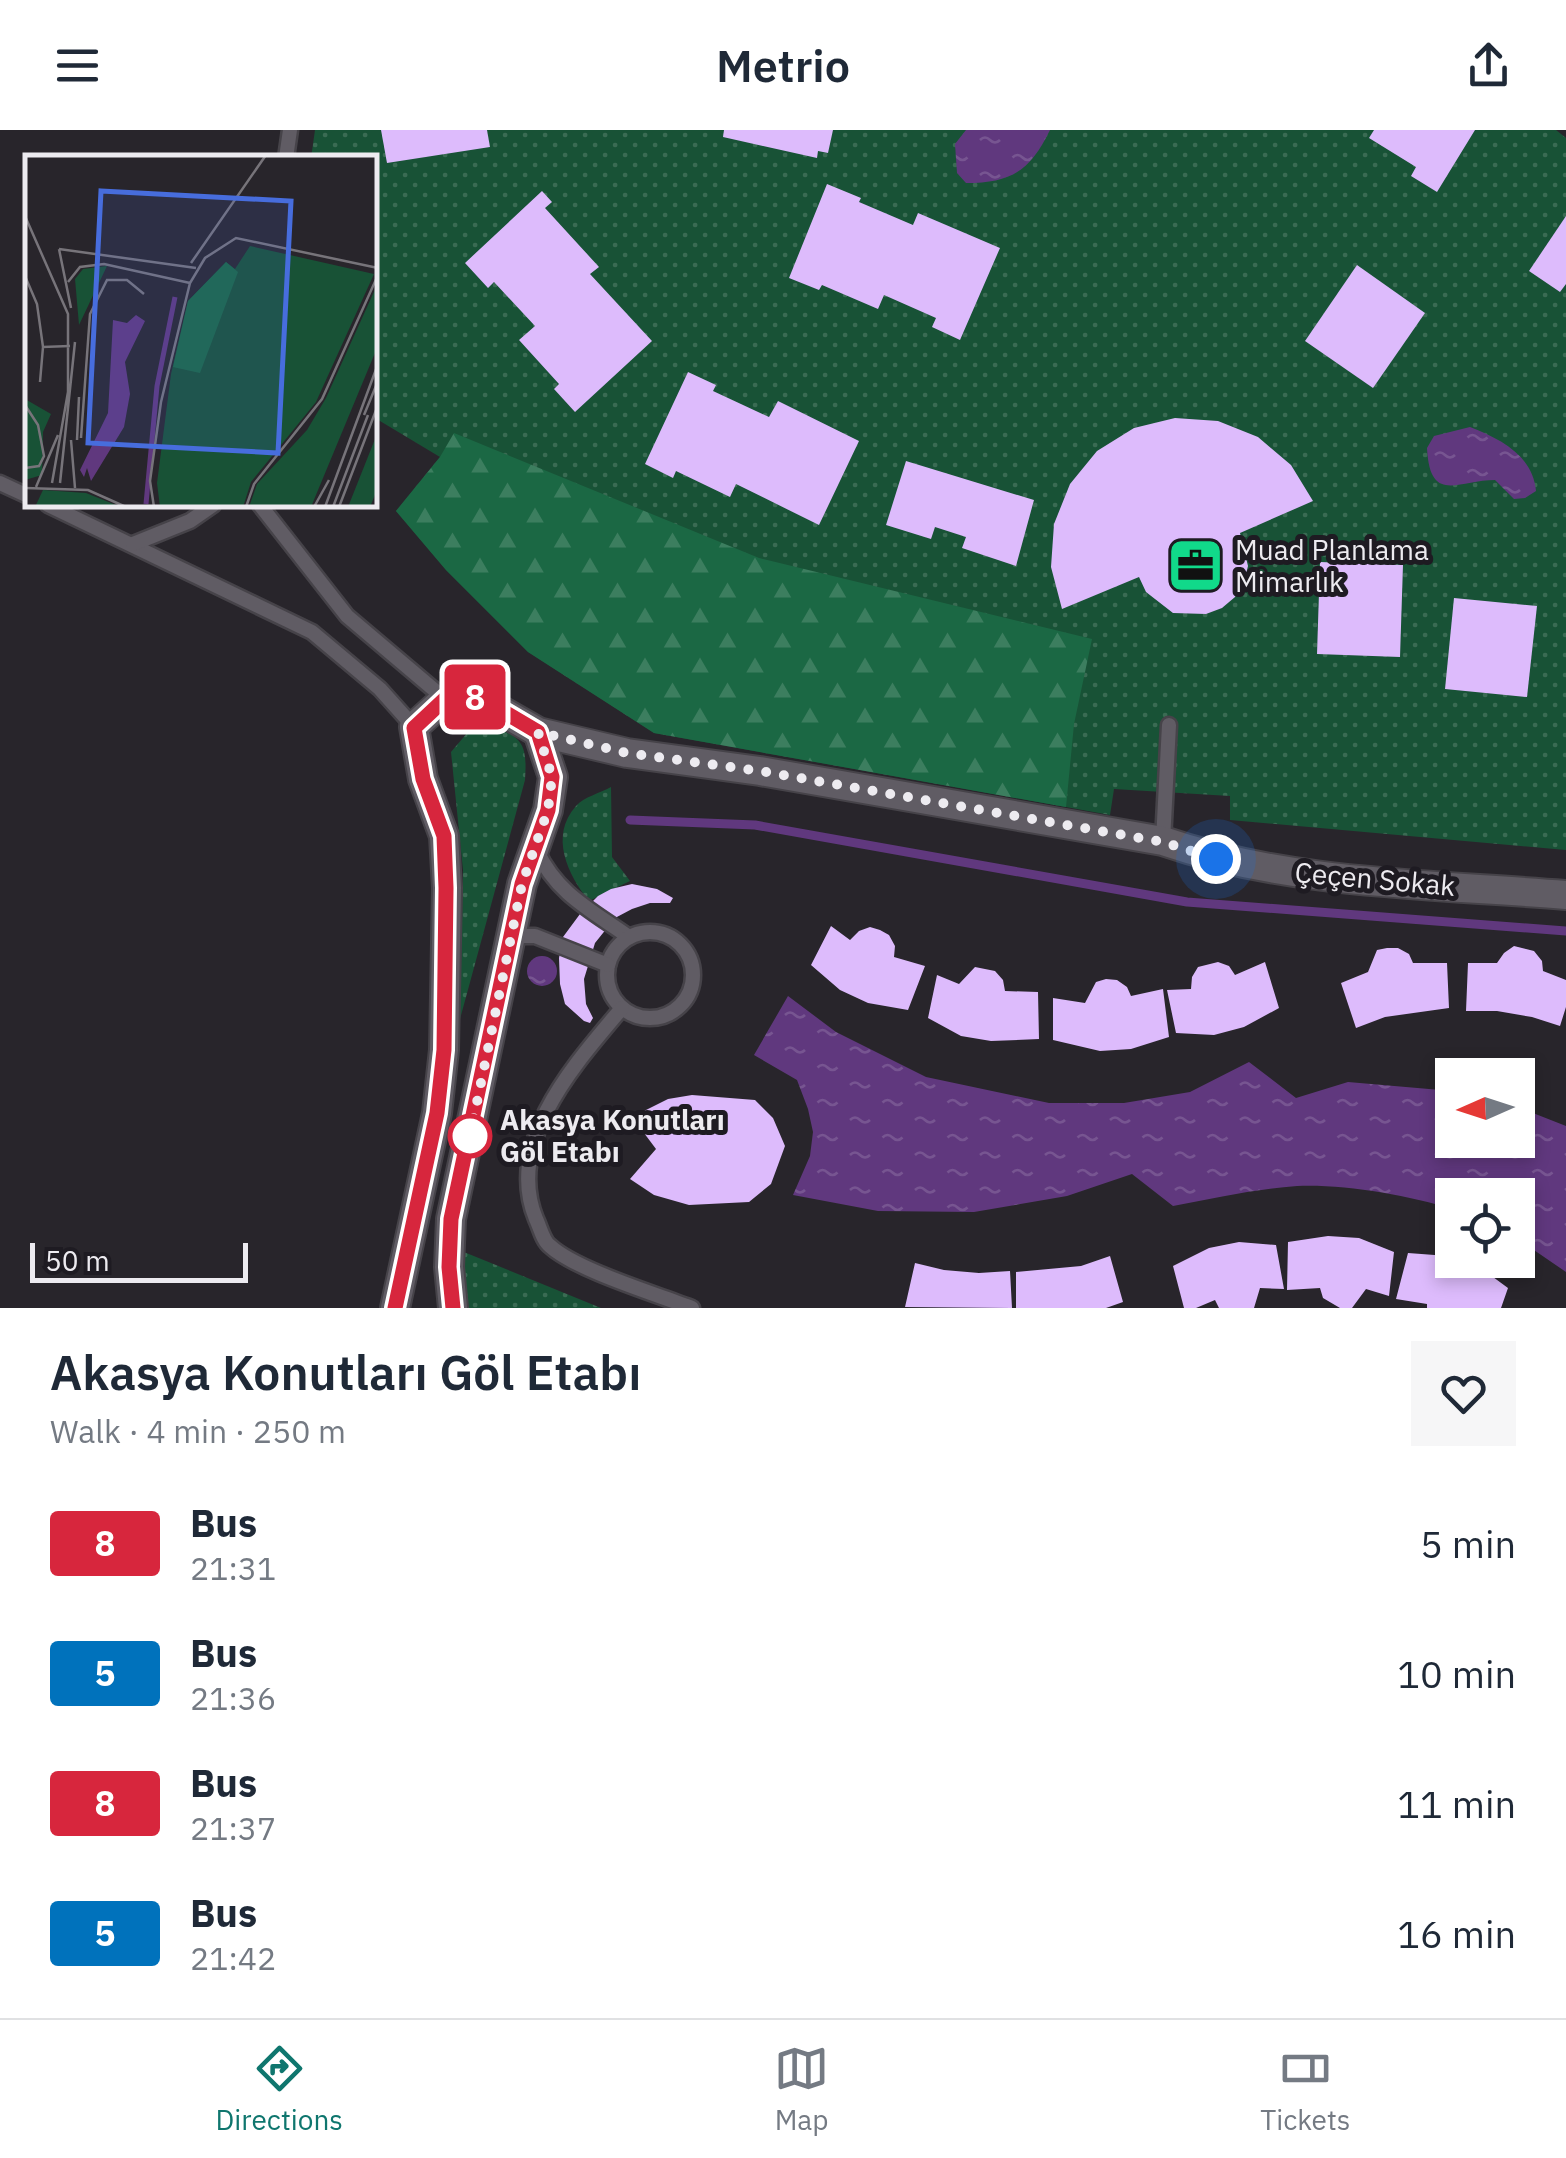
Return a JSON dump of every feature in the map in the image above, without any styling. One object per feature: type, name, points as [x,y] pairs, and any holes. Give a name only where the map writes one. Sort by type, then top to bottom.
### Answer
[{"type":"street","name":"Çeçen Sokak","points":[[446,698],[477,696],[538,732],[627,753],[760,771],[1163,842],[1216,859],[1289,871],[1566,895]]},
{"type":"street","points":[[395,1308],[437,1113],[444,1050],[444,836],[423,779],[414,728],[446,698]]},
{"type":"street","points":[[453,1308],[449,1267],[451,1219],[522,884],[548,810],[552,777],[538,732]]},
{"type":"lane","points":[[286,155],[290,130]]},
{"type":"lane","points":[[0,483],[25,495]]},
{"type":"lane","points":[[55,508],[312,632],[380,689],[414,728]]},
{"type":"lane","points":[[133,544],[190,521],[209,508]]},
{"type":"lane","points":[[262,508],[347,616],[446,698]]},
{"type":"lane","points":[[1163,842],[1168,725]]},
{"type":"lane","points":[[535,846],[548,874],[564,892],[629,937]]},
{"type":"lane","points":[[642,932],[670,937],[690,958],[692,987],[675,1010],[648,1018],[622,1008],[609,988],[608,965],[612,954],[629,937],[642,932]]},
{"type":"lane","points":[[510,936],[535,936],[608,965]]},
{"type":"lane","points":[[622,1008],[583,1055],[540,1120],[528,1176],[532,1208],[548,1245],[586,1267],[692,1308]]},
{"type":"green space","points":[[315,130],[1556,130],[1566,138],[1566,850],[1230,820],[1230,796],[1114,789],[1110,815],[654,733],[528,652],[446,570],[396,511],[440,457],[378,420],[378,155],[311,155]]},
{"type":"green space","points":[[454,433],[759,558],[1092,639],[1074,724],[1066,807],[654,733],[528,652],[446,570],[396,511],[440,457]]},
{"type":"green space","points":[[494,726],[512,735],[522,746],[525,780],[460,1019],[463,870],[451,752],[468,732]]},
{"type":"green space","points":[[611,787],[612,857],[630,881],[589,901],[564,855],[564,830],[579,803]]},
{"type":"green space","points":[[459,1250],[601,1308],[469,1308]]},
{"type":"water","points":[[966,130],[1050,130],[1035,156],[1017,172],[995,180],[966,183],[957,173],[955,144]]},
{"type":"water","points":[[1470,427],[1514,450],[1529,468],[1536,491],[1514,499],[1495,480],[1440,483],[1429,466],[1427,448],[1434,436]]},
{"type":"water","points":[[542,956],[553,960],[557,971],[553,982],[542,986],[531,982],[527,971],[531,960]]},
{"type":"water","points":[[788,996],[836,1032],[926,1077],[1049,1103],[1124,1103],[1190,1092],[1249,1062],[1296,1098],[1348,1082],[1435,1090],[1435,1158],[1535,1158],[1535,1114],[1566,1126],[1566,1272],[1535,1251],[1535,1178],[1435,1178],[1435,1204],[1376,1192],[1297,1186],[1173,1206],[1132,1174],[1067,1196],[974,1212],[878,1211],[793,1195],[810,1156],[813,1132],[808,1109],[797,1080],[754,1055]]},
{"type":"building","points":[[381,130],[487,130],[490,147],[387,163]]},
{"type":"building","points":[[724,130],[833,130],[828,153],[818,151],[817,158],[723,137]]},
{"type":"building","points":[[1374,130],[1475,130],[1437,192],[1411,176],[1416,167],[1369,138]]},
{"type":"building","points":[[827,184],[913,225],[918,213],[1000,248],[960,340],[932,327],[936,318],[884,295],[878,309],[822,285],[819,290],[789,278]]},
{"type":"building","points":[[542,191],[552,202],[545,208],[599,267],[590,274],[652,341],[575,412],[554,389],[559,384],[519,340],[535,326],[494,282],[488,288],[465,263]]},
{"type":"building","points":[[1566,216],[1566,284],[1560,292],[1529,271]]},
{"type":"building","points":[[1357,265],[1425,313],[1373,388],[1305,341]]},
{"type":"building","points":[[688,372],[716,385],[713,391],[769,417],[778,401],[859,441],[819,525],[736,484],[730,497],[676,471],[673,478],[645,464]]},
{"type":"building","points":[[1175,418],[1218,421],[1258,437],[1291,465],[1313,501],[1240,533],[1248,566],[1235,597],[1222,608],[1206,614],[1173,613],[1146,592],[1139,577],[1062,609],[1051,567],[1054,524],[1070,484],[1097,451],[1134,428]]},
{"type":"building","points":[[906,461],[1034,500],[1016,566],[962,548],[966,537],[935,527],[931,539],[886,525]]},
{"type":"building","points":[[1320,562],[1403,565],[1400,657],[1317,654]]},
{"type":"building","points":[[1454,598],[1537,606],[1527,697],[1445,689]]},
{"type":"building","points":[[632,884],[657,889],[673,898],[670,903],[650,903],[615,918],[595,943],[584,979],[586,1004],[593,1018],[590,1023],[565,1004],[559,958],[563,937],[598,896]]},
{"type":"building","points":[[831,926],[850,940],[870,927],[880,930],[889,935],[895,946],[894,957],[925,966],[908,1010],[868,1003],[840,990],[811,965]]},
{"type":"building","points":[[1514,946],[1534,951],[1542,961],[1543,971],[1566,980],[1566,1007],[1560,1026],[1497,1011],[1466,1011],[1468,963],[1497,963]]},
{"type":"building","points":[[1387,948],[1409,954],[1413,963],[1447,963],[1449,1008],[1385,1017],[1356,1028],[1341,983],[1368,972],[1377,950]]},
{"type":"building","points":[[1218,962],[1229,966],[1235,975],[1265,962],[1279,1008],[1244,1027],[1214,1035],[1176,1033],[1167,990],[1191,989],[1198,967]]},
{"type":"building","points":[[975,967],[995,971],[1003,980],[1005,991],[1038,992],[1039,1039],[991,1041],[961,1036],[928,1018],[937,975],[959,984]]},
{"type":"building","points":[[1117,980],[1131,996],[1163,989],[1169,1037],[1131,1049],[1100,1051],[1053,1040],[1053,998],[1085,1003],[1096,982]]},
{"type":"building","points":[[692,1095],[755,1100],[773,1118],[785,1146],[771,1184],[749,1202],[689,1205],[654,1195],[630,1179],[656,1149],[632,1117],[668,1099]]},
{"type":"building","points":[[1328,1236],[1359,1238],[1394,1252],[1389,1296],[1366,1289],[1352,1308],[1340,1308],[1323,1298],[1320,1288],[1287,1290],[1288,1242]]},
{"type":"building","points":[[1239,1242],[1276,1245],[1284,1289],[1260,1288],[1254,1308],[1219,1308],[1215,1300],[1184,1308],[1173,1266],[1209,1248]]},
{"type":"building","points":[[1408,1253],[1435,1255],[1435,1278],[1494,1278],[1508,1288],[1501,1308],[1427,1308],[1427,1304],[1396,1299]]},
{"type":"building","points":[[1110,1256],[1123,1302],[1106,1308],[1016,1308],[1016,1272],[1081,1266]]},
{"type":"building","points":[[915,1263],[979,1273],[1010,1271],[1012,1308],[905,1307]]},
{"type":"waterway","points":[[630,820],[755,825],[1187,902],[1566,931]]},
{"type":"bus line","name":"8","points":[[395,1308],[437,1113],[444,1050],[444,836],[423,779],[414,728],[446,698],[477,696],[538,732],[552,777],[548,810],[522,884],[451,1219],[449,1267],[453,1308]]},
{"type":"place","name":"Muad Planlama Mimarlık","points":[[1196,566]]},
{"type":"place","name":"Akasya Konutları Göl Etabı","points":[[470,1136]]},
{"type":"route","points":[[470,1136],[522,884],[548,810],[552,777],[538,732],[627,753],[760,771],[1163,842],[1216,859]]}]
